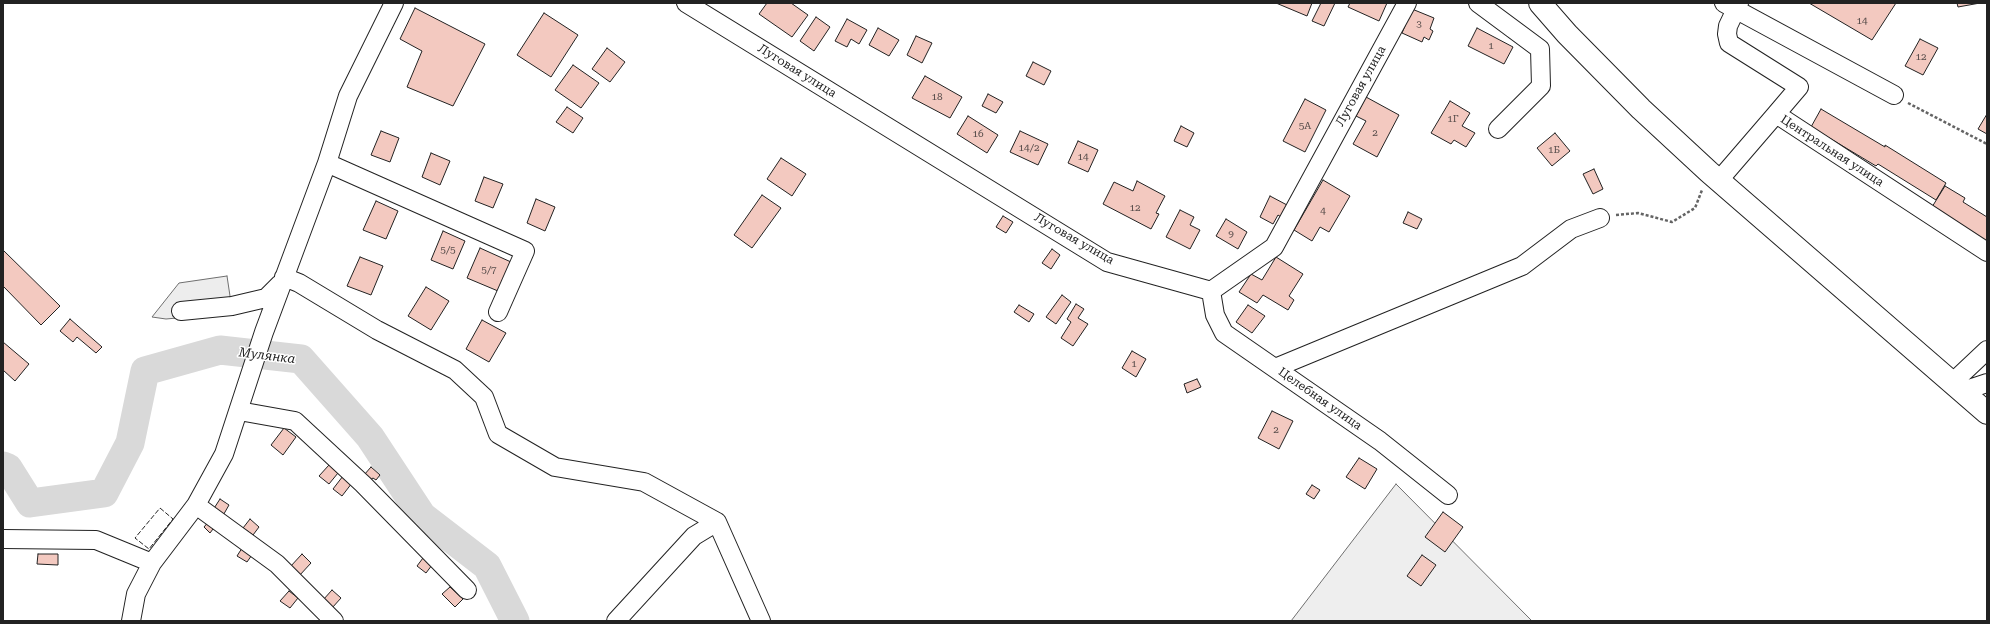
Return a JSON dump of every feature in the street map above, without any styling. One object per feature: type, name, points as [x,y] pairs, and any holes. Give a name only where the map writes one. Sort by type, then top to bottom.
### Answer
[{"type":"main road","points":[[1540,3],[1567,34],[1641,110],[1987,413]]},
{"type":"street","points":[[131,621],[136,594],[152,563],[196,505],[224,454],[282,279],[327,163],[348,96],[394,3]]},
{"type":"street","name":"Луговая улица","points":[[686,3],[1107,262],[1211,291],[1274,247],[1407,3]]},
{"type":"street","points":[[1478,3],[1540,49],[1541,86],[1498,129]]},
{"type":"street","points":[[1732,5],[1894,95]]},
{"type":"street","name":"Центральная улица","points":[[1732,5],[1727,28],[1730,43],[1799,87],[1776,114],[1987,252]]},
{"type":"street","points":[[1720,179],[1776,114]]},
{"type":"street","points":[[327,163],[525,251],[498,312]]},
{"type":"street","points":[[1275,368],[1522,266],[1571,229],[1600,218]]},
{"type":"street","points":[[181,311],[232,306],[266,298],[282,279]]},
{"type":"street","points":[[282,279],[299,283],[377,330],[455,370],[484,397],[498,434],[555,467],[644,482],[717,522],[761,621]]},
{"type":"street","name":"Целебная улица","points":[[1211,291],[1215,315],[1224,333],[1380,441],[1448,495]]},
{"type":"street","points":[[1957,387],[1987,350]]},
{"type":"street","points":[[1957,387],[1987,383]]},
{"type":"street","points":[[239,411],[295,421],[363,484],[467,590]]},
{"type":"street","points":[[196,505],[277,564],[334,621]]},
{"type":"street","points":[[616,621],[694,536],[717,522]]},
{"type":"street","points":[[3,539],[96,540],[152,563]]},
{"type":"path","points":[[1894,95],[1987,144]]},
{"type":"path","points":[[1600,218],[1638,213],[1672,222],[1695,208]]},
{"type":"shaded area","points":[[227,276],[230,296],[220,314],[166,319],[152,317],[179,283]]},
{"type":"shaded area","points":[[1396,484],[1532,621],[1291,621]]},
{"type":"building","points":[[767,3],[791,3],[808,15],[792,37],[759,14]]},
{"type":"building","points":[[1276,3],[1312,3],[1307,16]]},
{"type":"building","points":[[1321,3],[1335,3],[1324,26],[1312,21]]},
{"type":"building","points":[[1350,3],[1387,3],[1379,21],[1348,7]]},
{"type":"building","points":[[1809,3],[1896,3],[1872,40]]},
{"type":"building","points":[[1957,3],[1980,3],[1958,7]]},
{"type":"building","points":[[415,8],[485,44],[453,106],[407,87],[422,51],[400,39]]},
{"type":"building","points":[[1412,9],[1434,18],[1430,29],[1433,31],[1429,40],[1424,37],[1422,42],[1402,33]]},
{"type":"building","points":[[544,13],[578,35],[551,77],[517,55]]},
{"type":"building","points":[[816,17],[830,27],[814,51],[800,41]]},
{"type":"building","points":[[847,19],[867,30],[859,44],[851,39],[847,47],[835,41]]},
{"type":"building","points":[[878,28],[899,40],[889,56],[869,45]]},
{"type":"building","points":[[1477,28],[1513,47],[1504,64],[1468,46]]},
{"type":"building","points":[[916,36],[932,43],[922,63],[907,55]]},
{"type":"building","points":[[1920,39],[1938,48],[1923,75],[1905,66]]},
{"type":"building","points":[[607,48],[625,62],[610,82],[592,69]]},
{"type":"building","points":[[1033,62],[1051,71],[1044,85],[1026,76]]},
{"type":"building","points":[[573,65],[599,83],[581,108],[555,90]]},
{"type":"building","points":[[925,76],[962,97],[950,118],[912,98]]},
{"type":"building","points":[[988,94],[1003,102],[996,113],[982,106]]},
{"type":"building","points":[[1366,97],[1399,115],[1377,157],[1353,144],[1366,121],[1356,116]]},
{"type":"building","points":[[1305,99],[1326,110],[1305,152],[1283,141]]},
{"type":"building","points":[[1450,101],[1470,113],[1462,126],[1475,133],[1466,147],[1454,140],[1451,144],[1431,133]]},
{"type":"building","points":[[567,107],[583,118],[573,133],[556,122]]},
{"type":"building","points":[[1821,109],[1885,147],[1885,145],[1946,183],[1936,200],[1878,164],[1876,166],[1811,127]]},
{"type":"building","points":[[1987,114],[1987,134],[1978,129]]},
{"type":"building","points":[[968,116],[998,135],[987,153],[957,134]]},
{"type":"building","points":[[1181,126],[1194,133],[1187,147],[1174,141]]},
{"type":"building","points":[[381,131],[399,138],[390,162],[371,155]]},
{"type":"building","points":[[1020,131],[1048,144],[1038,165],[1010,152]]},
{"type":"building","points":[[1555,133],[1570,151],[1552,166],[1537,148]]},
{"type":"building","points":[[1078,141],[1098,150],[1088,172],[1068,163]]},
{"type":"building","points":[[431,153],[450,161],[440,185],[422,177]]},
{"type":"building","points":[[781,158],[806,174],[792,196],[767,179]]},
{"type":"building","points":[[1594,169],[1603,189],[1593,194],[1583,174]]},
{"type":"building","points":[[484,177],[503,184],[493,208],[475,201]]},
{"type":"building","points":[[1323,180],[1350,196],[1329,232],[1320,227],[1312,241],[1294,230]]},
{"type":"building","points":[[1137,181],[1165,196],[1156,213],[1159,214],[1151,229],[1103,204],[1114,182],[1133,191]]},
{"type":"building","points":[[1945,186],[1965,198],[1963,202],[1987,217],[1987,249],[1932,207]]},
{"type":"building","points":[[762,195],[781,208],[752,248],[734,235]]},
{"type":"building","points":[[1270,196],[1287,205],[1281,217],[1278,215],[1273,224],[1260,217]]},
{"type":"building","points":[[536,199],[555,207],[545,231],[527,223]]},
{"type":"building","points":[[376,201],[398,211],[386,239],[363,230]]},
{"type":"building","points":[[1180,210],[1194,217],[1190,225],[1200,230],[1190,249],[1166,237]]},
{"type":"building","points":[[1408,212],[1422,219],[1417,229],[1403,223]]},
{"type":"building","points":[[1003,216],[1013,222],[1006,233],[996,227]]},
{"type":"building","points":[[1226,219],[1247,232],[1238,249],[1216,236]]},
{"type":"building","points":[[443,231],[465,241],[453,269],[431,260]]},
{"type":"building","points":[[480,248],[511,262],[498,291],[467,278]]},
{"type":"building","points":[[1052,249],[1060,255],[1051,269],[1042,263]]},
{"type":"building","points":[[3,250],[60,306],[41,325],[3,286]]},
{"type":"building","points":[[360,257],[383,266],[371,295],[347,286]]},
{"type":"building","points":[[1276,257],[1303,274],[1289,296],[1294,300],[1288,310],[1263,295],[1257,303],[1239,292],[1251,274],[1262,280]]},
{"type":"building","points":[[426,287],[449,301],[431,330],[408,316]]},
{"type":"building","points":[[1062,295],[1071,302],[1056,324],[1046,317]]},
{"type":"building","points":[[1076,304],[1084,309],[1078,318],[1088,324],[1073,346],[1061,338],[1071,322],[1067,319]]},
{"type":"building","points":[[1019,305],[1034,314],[1029,322],[1014,312]]},
{"type":"building","points":[[1248,305],[1265,316],[1252,333],[1236,322]]},
{"type":"building","points":[[70,319],[102,347],[96,353],[77,337],[73,342],[60,331]]},
{"type":"building","points":[[482,320],[506,333],[489,362],[466,349]]},
{"type":"building","points":[[3,342],[29,364],[15,381],[3,370]]},
{"type":"building","points":[[1132,351],[1146,359],[1136,377],[1122,368]]},
{"type":"building","points":[[1197,379],[1201,387],[1187,393],[1184,384]]},
{"type":"building","points":[[1272,411],[1293,421],[1279,449],[1258,438]]},
{"type":"building","points":[[284,428],[296,437],[283,455],[271,445]]},
{"type":"building","points":[[1359,458],[1377,469],[1365,489],[1346,477]]},
{"type":"building","points":[[329,465],[338,473],[329,484],[319,476]]},
{"type":"building","points":[[371,467],[380,475],[376,480],[373,478],[370,480],[364,475]]},
{"type":"building","points":[[343,476],[352,483],[342,496],[333,489]]},
{"type":"building","points":[[1312,485],[1320,490],[1314,499],[1306,494]]},
{"type":"building","points":[[220,499],[229,505],[221,519],[211,513]]},
{"type":"building","points":[[1443,512],[1463,527],[1445,552],[1425,537]]},
{"type":"building","points":[[250,519],[259,527],[253,535],[243,528]]},
{"type":"building","points":[[210,520],[216,525],[210,533],[204,527]]},
{"type":"building","points":[[244,545],[254,552],[247,562],[237,556]]},
{"type":"building","points":[[38,554],[58,554],[58,565],[37,564]]},
{"type":"building","points":[[302,554],[311,563],[299,576],[290,567]]},
{"type":"building","points":[[1422,555],[1436,565],[1421,586],[1407,576]]},
{"type":"building","points":[[423,558],[432,565],[426,573],[417,566]]},
{"type":"building","points":[[450,587],[463,599],[455,607],[442,594]]},
{"type":"building","points":[[332,590],[341,598],[332,608],[323,600]]},
{"type":"building","points":[[289,591],[298,598],[290,608],[280,601]]},
{"type":"waterway","name":"Мулянка","points":[[3,466],[8,468],[30,503],[104,493],[130,443],[145,371],[220,350],[301,359],[370,437],[422,516],[487,566],[515,621]]},
{"type":"fence","points":[[160,508],[173,519],[149,549],[135,538],[160,508]]}]
